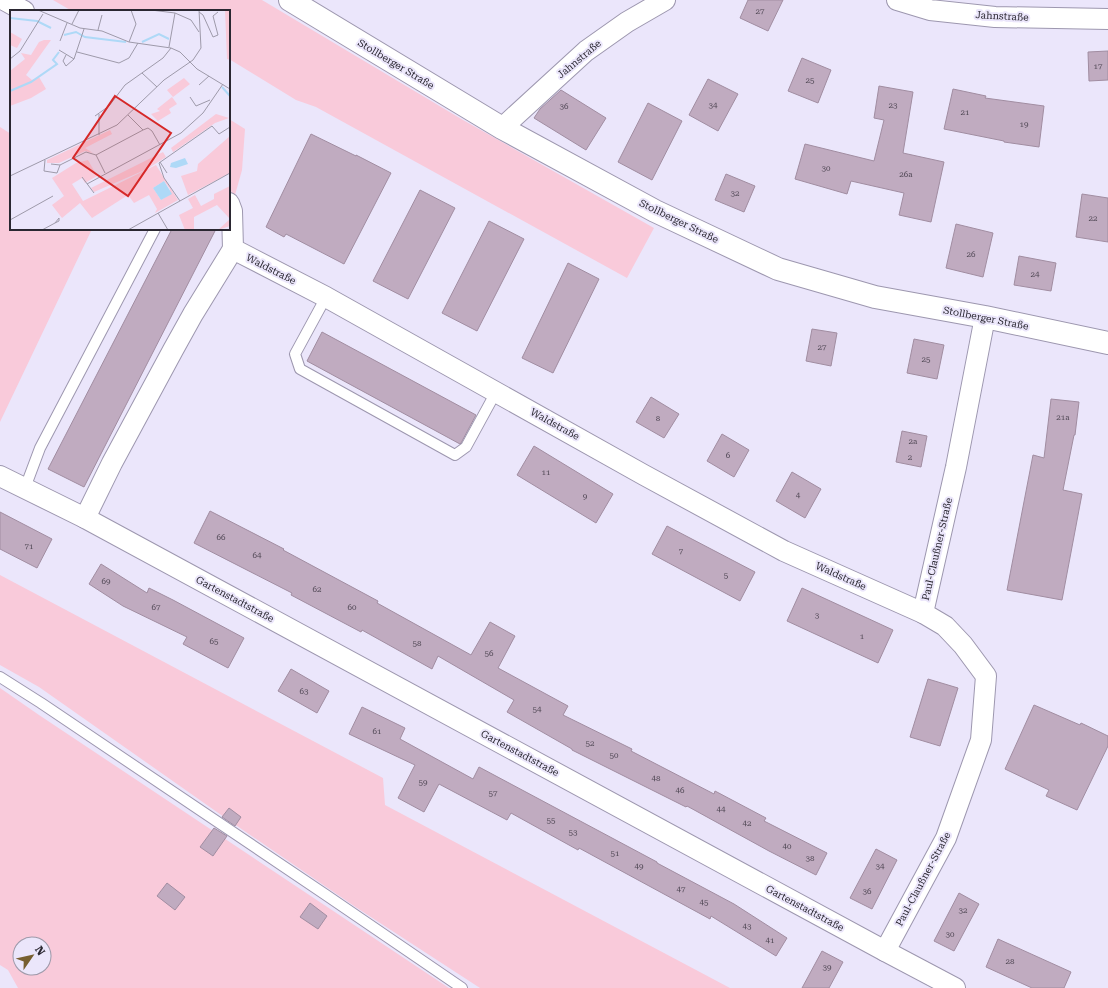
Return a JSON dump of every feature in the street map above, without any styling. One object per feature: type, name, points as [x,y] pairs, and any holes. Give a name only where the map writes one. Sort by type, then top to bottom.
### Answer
[{"type":"main road","name":"Stollberger Straße","points":[[290,0],[502,128],[655,211],[778,268],[875,297],[985,317],[1108,343]]},
{"type":"street","points":[[4,0],[22,10]]},
{"type":"street","name":"Jahnstraße","points":[[502,128],[586,51],[627,22],[665,0]]},
{"type":"street","name":"Jahnstraße","points":[[897,0],[930,10],[995,17],[1108,19]]},
{"type":"street","points":[[85,518],[112,463],[173,350],[233,249],[231,223],[232,211],[230,206]]},
{"type":"street","name":"Waldstraße","points":[[233,249],[326,297],[644,475],[784,551],[923,613]]},
{"type":"street","name":"Paul-Claußner-Straße","points":[[885,951],[946,838],[981,740],[986,676],[963,645],[944,626],[923,613],[956,467],[985,317]]},
{"type":"street","name":"Gartenstadtstraße","points":[[0,476],[85,518],[955,988]]},
{"type":"lane","points":[[25,488],[40,448],[154,230]]},
{"type":"lane","points":[[326,297],[295,354],[300,369],[455,455],[466,447],[496,392]]},
{"type":"lane","points":[[0,677],[319,890],[462,988]]},
{"type":"shaded area","points":[[53,0],[262,0],[463,120],[654,228],[627,278],[316,107],[296,100],[230,60],[230,10],[70,10]]},
{"type":"shaded area","points":[[230,120],[245,129],[242,170],[235,195],[230,189]]},
{"type":"shaded area","points":[[0,127],[10,133],[10,230],[92,230],[0,422]]},
{"type":"shaded area","points":[[0,575],[383,778],[385,805],[730,988],[480,988],[357,908],[39,687],[0,665]]},
{"type":"shaded area","points":[[0,688],[449,988],[18,988],[8,970],[0,965]]},
{"type":"building","points":[[748,0],[783,0],[768,31],[740,18]]},
{"type":"building","points":[[1108,51],[1108,80],[1089,81],[1088,52]]},
{"type":"building","points":[[802,58],[831,70],[818,103],[788,91]]},
{"type":"building","points":[[708,79],[738,94],[718,131],[689,115]]},
{"type":"building","points":[[879,86],[913,92],[903,153],[944,162],[931,222],[899,215],[904,193],[851,181],[847,194],[795,179],[805,144],[874,161],[884,120],[874,118]]},
{"type":"building","points":[[953,89],[986,96],[985,98],[1044,106],[1039,147],[1004,142],[944,129]]},
{"type":"building","points":[[561,90],[606,118],[586,150],[534,118],[540,109]]},
{"type":"building","points":[[648,103],[682,121],[652,180],[618,162]]},
{"type":"building","points":[[311,134],[391,173],[344,264],[286,234],[284,237],[266,227]]},
{"type":"building","points":[[726,174],[755,186],[744,212],[715,200]]},
{"type":"building","points":[[420,190],[455,208],[408,299],[373,281]]},
{"type":"building","points":[[1082,194],[1108,198],[1108,242],[1076,237]]},
{"type":"building","points":[[489,221],[524,239],[477,331],[442,313]]},
{"type":"building","points":[[956,224],[993,233],[983,277],[946,268]]},
{"type":"building","points":[[171,230],[215,230],[84,487],[48,469]]},
{"type":"building","points":[[1019,256],[1056,263],[1051,291],[1014,285]]},
{"type":"building","points":[[568,263],[599,279],[553,373],[522,358]]},
{"type":"building","points":[[812,329],[837,333],[831,366],[806,361]]},
{"type":"building","points":[[322,332],[476,415],[461,443],[460,444],[307,361]]},
{"type":"building","points":[[914,339],[944,345],[937,379],[907,373]]},
{"type":"building","points":[[651,397],[679,414],[664,438],[636,422]]},
{"type":"building","points":[[1051,399],[1079,402],[1075,435],[1063,490],[1082,494],[1062,600],[1007,590],[1033,455],[1044,458]]},
{"type":"building","points":[[902,431],[927,436],[921,467],[896,462]]},
{"type":"building","points":[[722,434],[749,450],[734,477],[707,461]]},
{"type":"building","points":[[534,446],[613,494],[596,523],[517,475]]},
{"type":"building","points":[[792,472],[821,489],[805,518],[776,501]]},
{"type":"building","points":[[210,511],[284,549],[283,550],[378,601],[377,603],[471,655],[490,622],[515,636],[498,668],[568,706],[563,715],[632,749],[631,751],[714,794],[715,791],[766,818],[764,821],[827,853],[816,875],[687,806],[686,807],[572,750],[507,712],[514,700],[438,656],[432,669],[362,630],[361,632],[291,595],[292,593],[194,543]]},
{"type":"building","points":[[0,512],[52,539],[37,568],[0,549]]},
{"type":"building","points":[[667,526],[755,572],[740,601],[652,554]]},
{"type":"building","points":[[101,564],[147,593],[149,588],[244,638],[228,668],[183,644],[187,637],[123,606],[89,584]]},
{"type":"building","points":[[802,588],[893,630],[878,663],[787,621]]},
{"type":"building","points":[[291,669],[329,691],[317,713],[278,691]]},
{"type":"building","points":[[928,679],[958,688],[940,746],[910,737]]},
{"type":"building","points":[[1034,705],[1080,725],[1081,723],[1108,736],[1108,746],[1077,810],[1046,796],[1049,790],[1005,769]]},
{"type":"building","points":[[362,707],[405,728],[400,739],[473,779],[479,767],[734,904],[787,938],[776,956],[711,916],[710,919],[511,813],[507,820],[439,784],[424,812],[398,798],[415,765],[349,734]]},
{"type":"building","points":[[229,808],[241,817],[235,826],[222,817]]},
{"type":"building","points":[[214,828],[227,836],[213,856],[200,847]]},
{"type":"building","points":[[876,849],[897,860],[872,909],[850,898]]},
{"type":"building","points":[[167,883],[185,897],[175,910],[157,896]]},
{"type":"building","points":[[959,893],[979,904],[954,951],[934,941]]},
{"type":"building","points":[[310,903],[327,916],[318,929],[300,917]]},
{"type":"building","points":[[998,939],[1071,972],[1064,988],[1032,988],[986,967]]},
{"type":"building","points":[[822,951],[843,962],[829,988],[802,988]]}]
